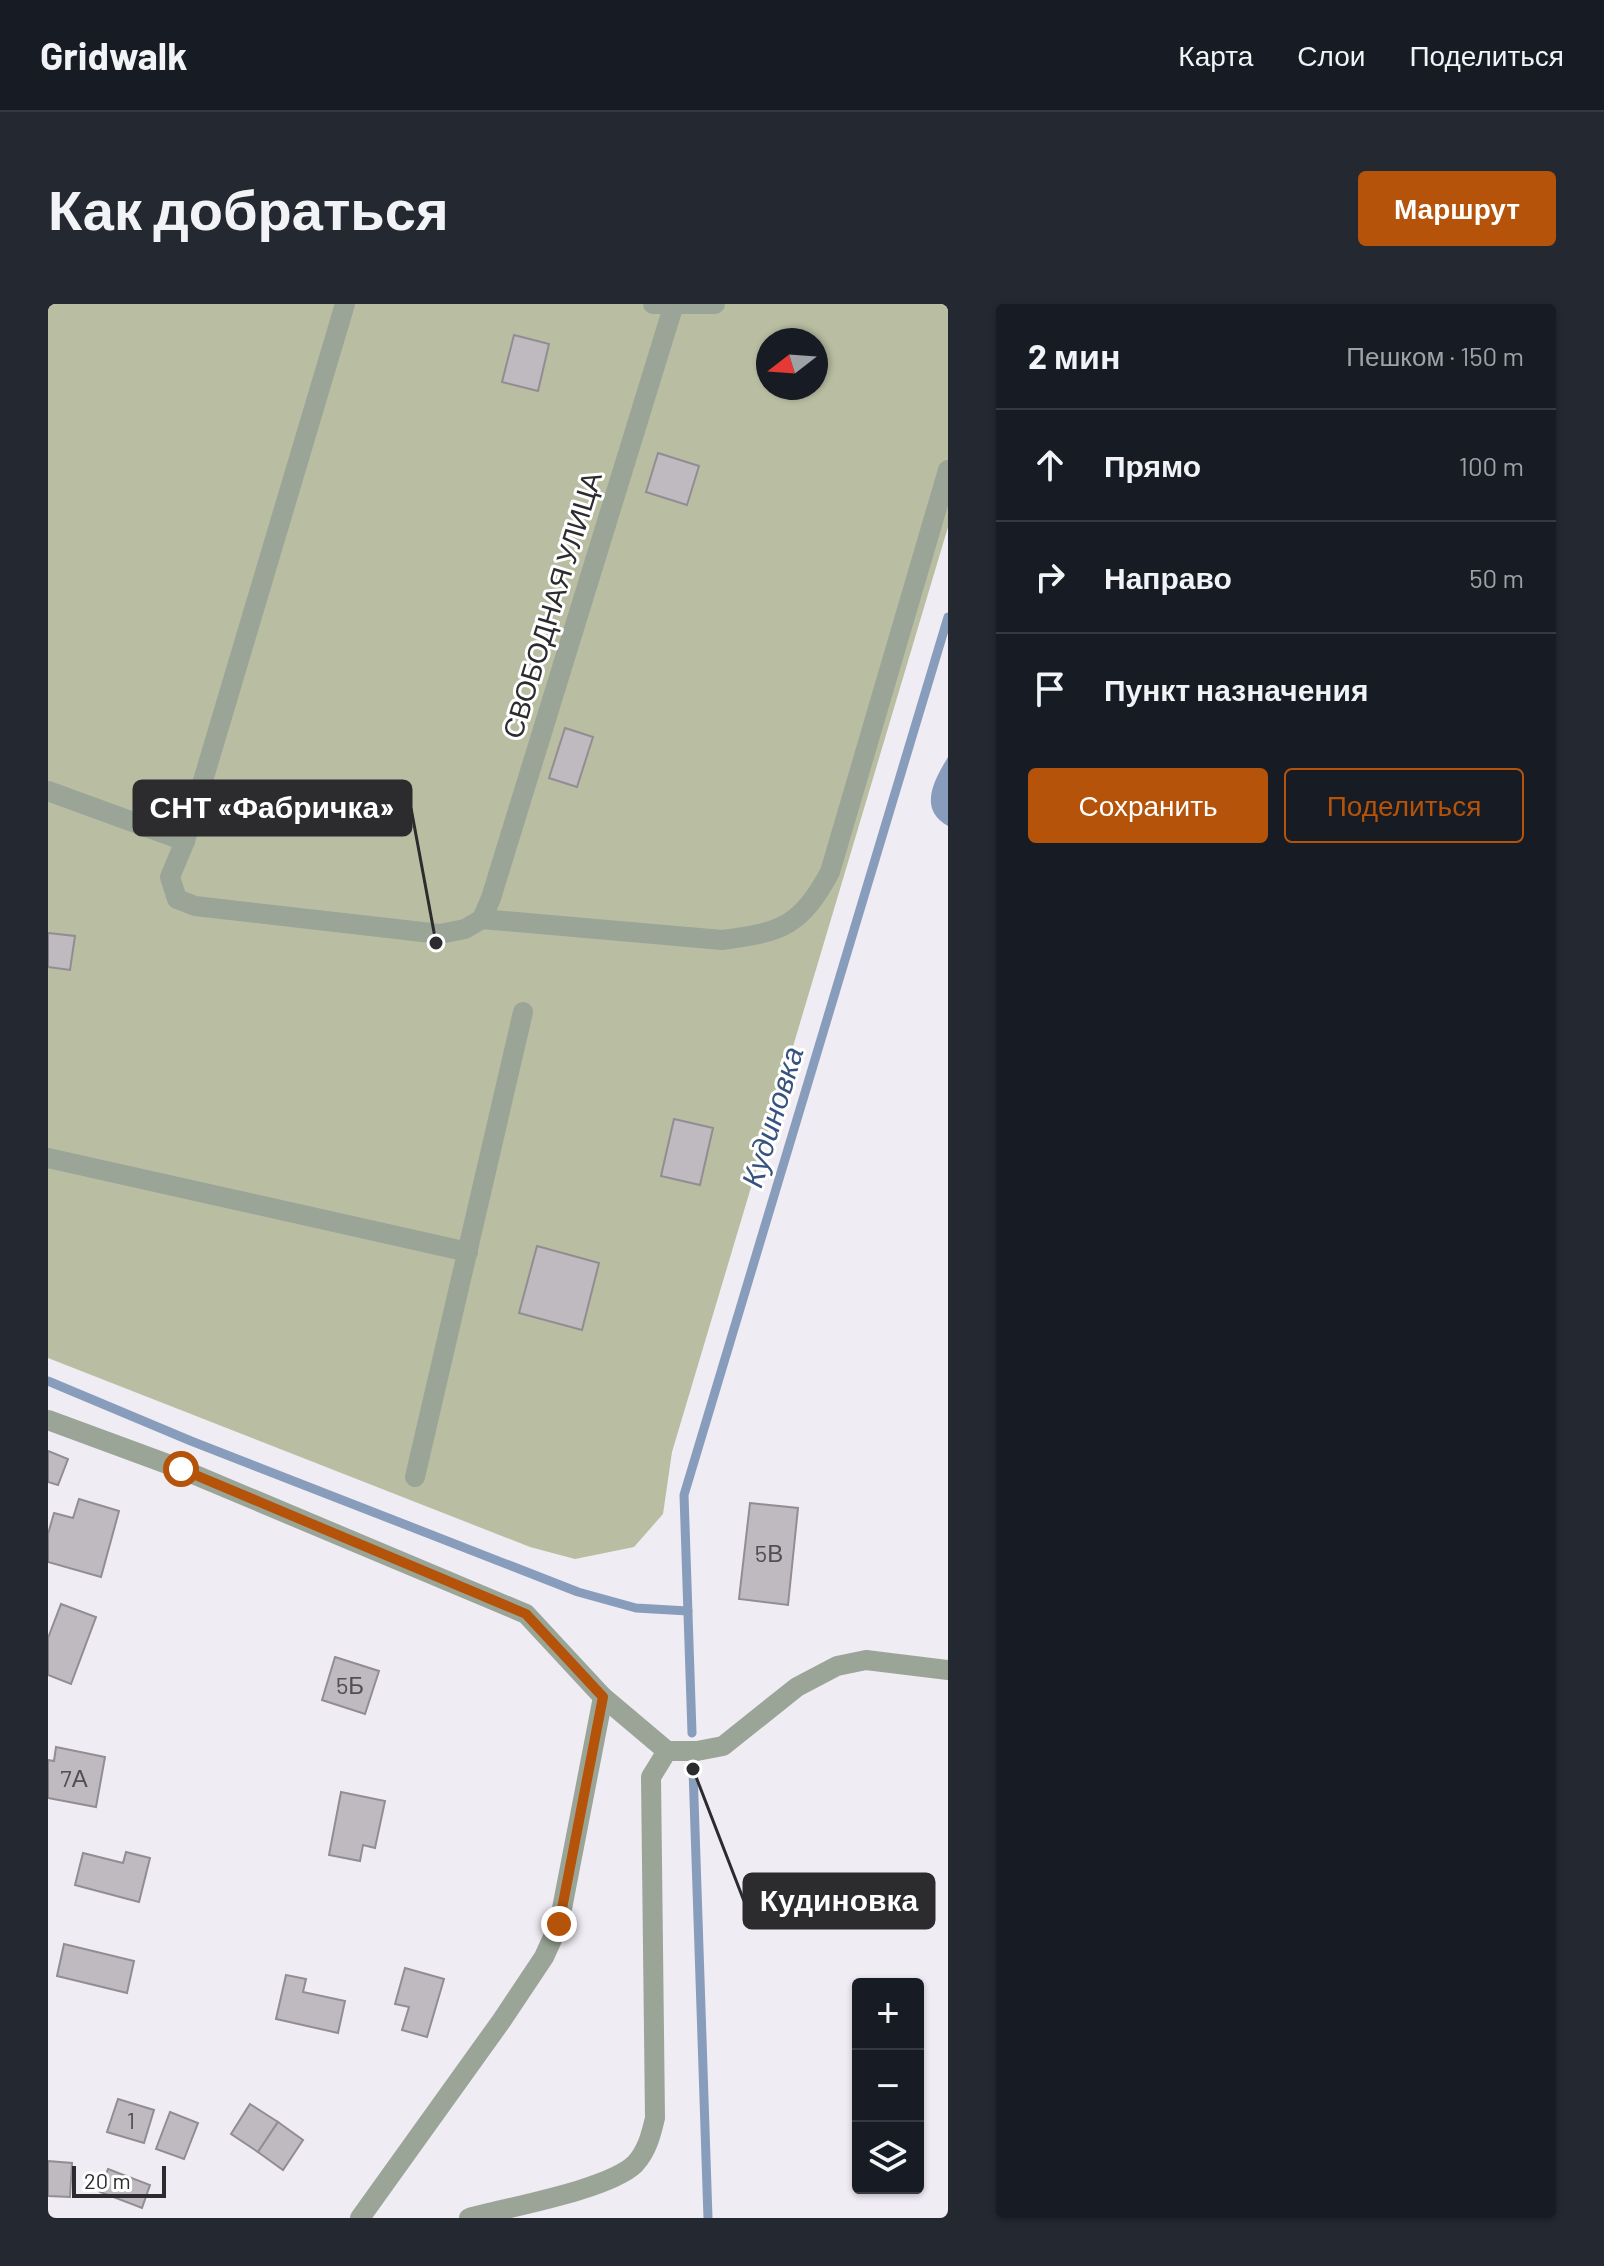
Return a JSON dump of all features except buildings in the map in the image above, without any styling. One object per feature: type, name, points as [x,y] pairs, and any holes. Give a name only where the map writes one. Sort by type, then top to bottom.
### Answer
[{"type":"street","points":[[345,304],[185,841],[170,877],[177,899],[195,906],[440,934],[465,929],[482,919],[722,940],[785,927],[812,906],[830,872],[948,470]]},
{"type":"street","points":[[667,305],[715,304]]},
{"type":"street","name":"СВОБОДНАЯ УЛИЦА","points":[[482,919],[496,883],[667,305]]},
{"type":"street","points":[[48,791],[185,841]]},
{"type":"street","points":[[415,1477],[523,1012]]},
{"type":"street","points":[[48,1158],[468,1252]]},
{"type":"street","points":[[48,1420],[181,1469],[526,1614],[603,1697],[667,1751],[697,1751],[723,1746],[797,1687],[837,1666],[866,1660],[948,1670]]},
{"type":"street","points":[[360,2218],[502,2020],[549,1946],[559,1924],[603,1697]]},
{"type":"street","points":[[469,2218],[612,2179],[635,2163],[648,2145],[655,2118],[651,1777],[667,1751]]},
{"type":"green space","points":[[48,304],[948,304],[948,527],[672,1452],[663,1514],[634,1547],[575,1559],[530,1547],[48,1358]]},
{"type":"water","points":[[948,757],[948,826],[933,811],[931,802],[934,784]]},
{"type":"waterway","name":"Кудиновка","points":[[692,1733],[684,1495],[948,617]]},
{"type":"waterway","points":[[48,1381],[191,1441],[578,1592],[636,1608],[688,1611]]},
{"type":"waterway","name":"Кудиновка","points":[[693,1769],[708,2218]]},
{"type":"place","name":"СНТ «Фабричка»","points":[[436,943]]},
{"type":"place","name":"Кудиновка","points":[[693,1769]]},
{"type":"route","points":[[181,1469],[526,1614],[603,1697],[559,1924]]}]
